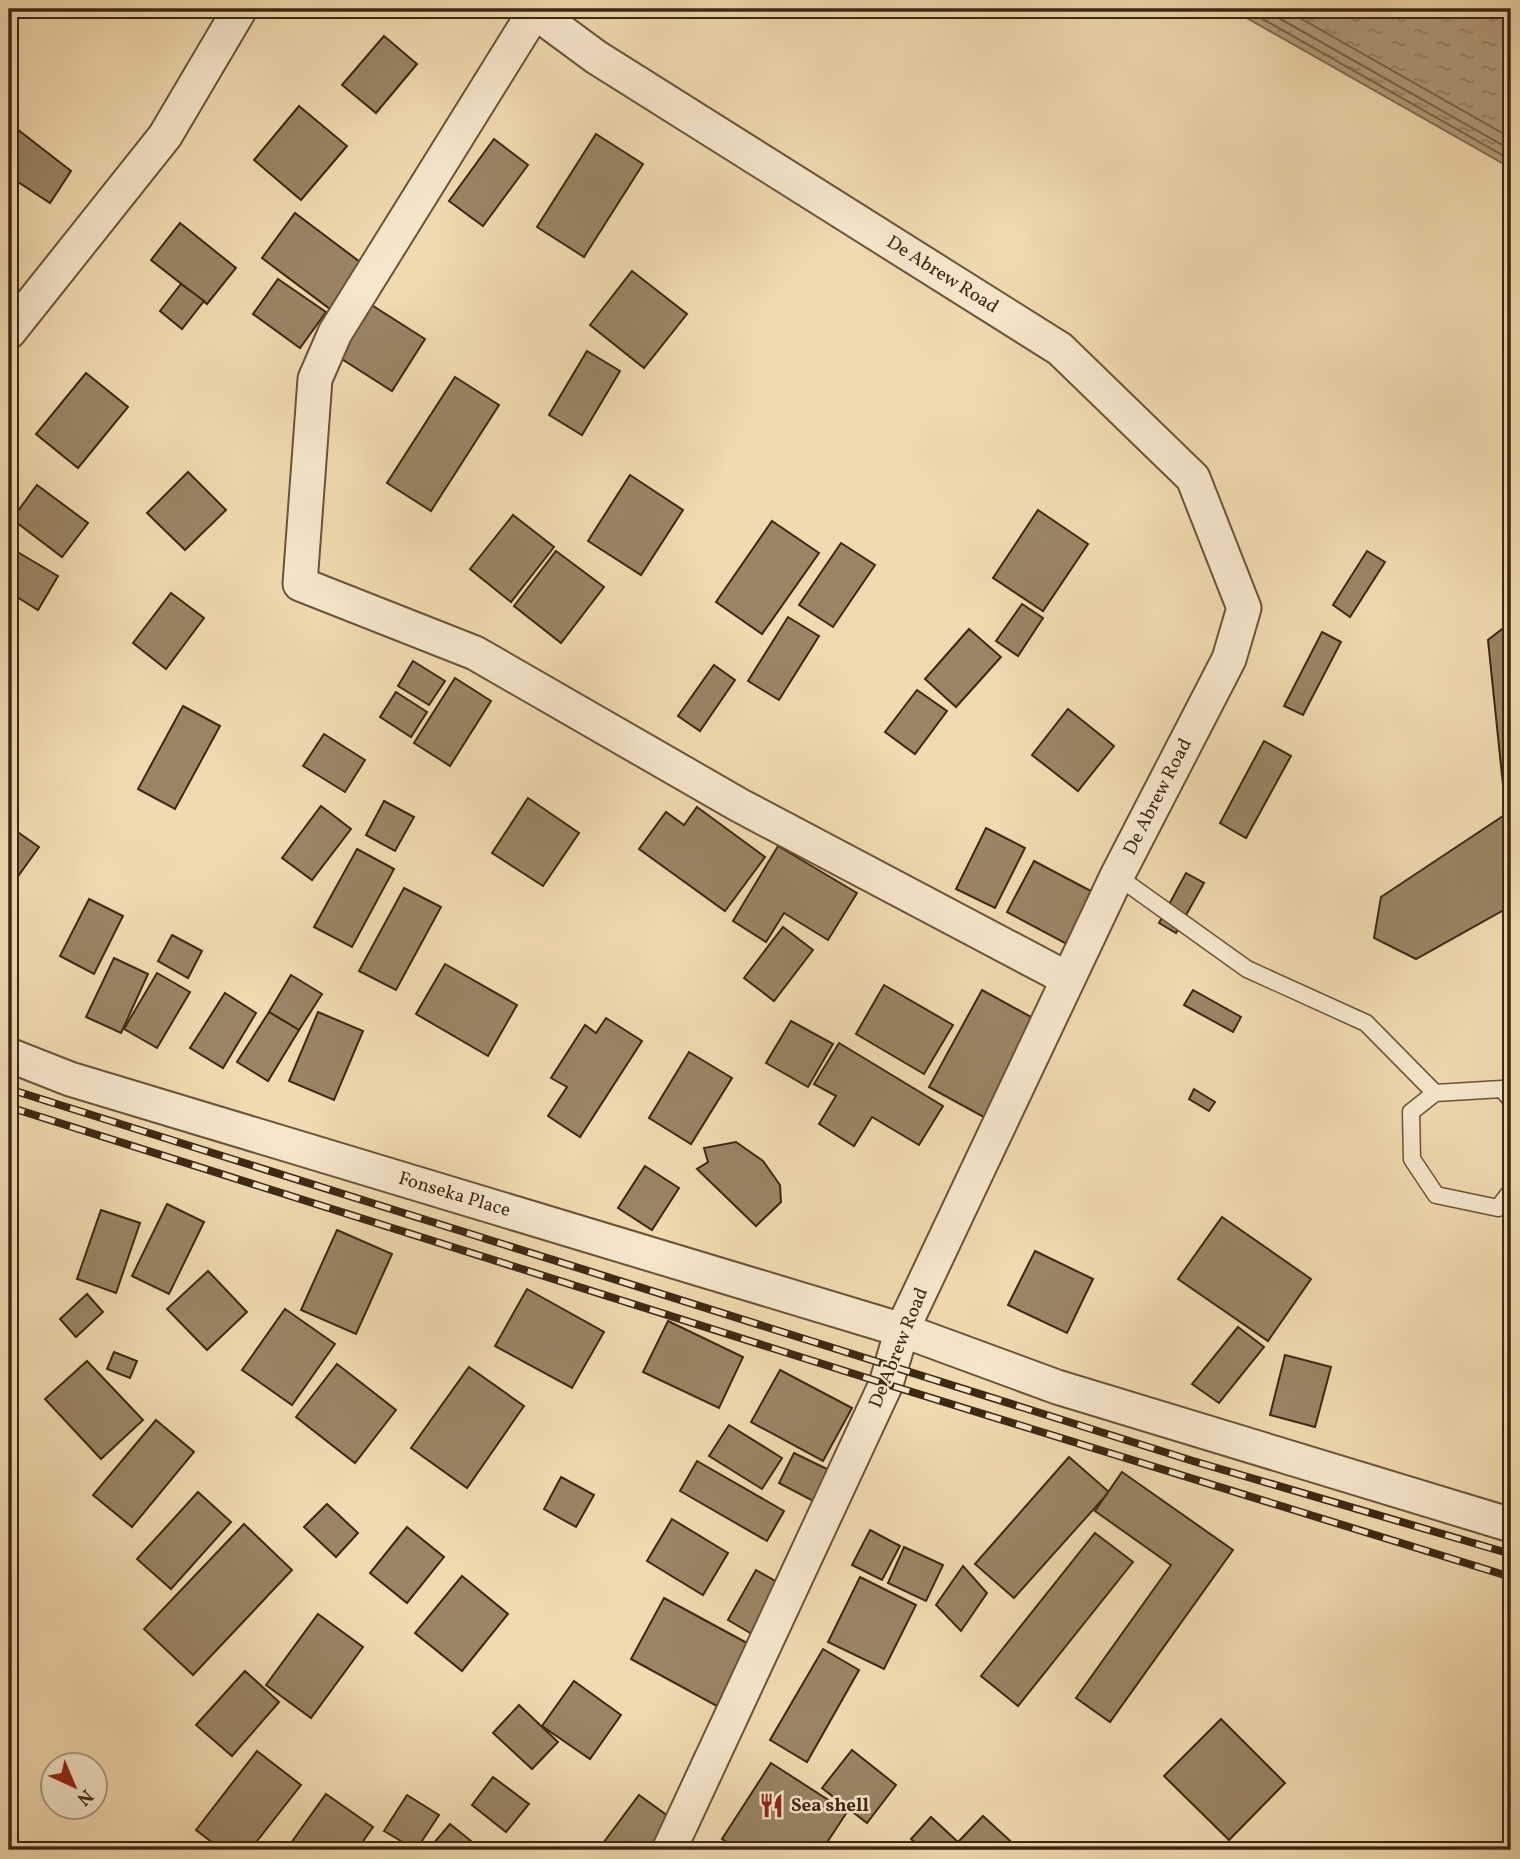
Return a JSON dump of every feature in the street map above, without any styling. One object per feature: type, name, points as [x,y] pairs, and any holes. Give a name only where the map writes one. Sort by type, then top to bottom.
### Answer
[{"type":"street","points":[[9,332],[165,136],[240,9]]},
{"type":"street","points":[[533,10],[335,333],[315,379],[300,584],[475,653],[739,805],[1068,979]]},
{"type":"street","name":"De Abrew Road","points":[[533,10],[596,57],[1060,349],[1193,478],[1244,608],[1228,659],[1118,876],[902,1330],[886,1384],[669,1850]]},
{"type":"street","name":"Fonseka Place","points":[[9,1055],[70,1079],[902,1330],[1057,1387],[1511,1525]]},
{"type":"lane","points":[[1118,876],[1247,969],[1366,1023],[1435,1093]]},
{"type":"lane","points":[[1511,1100],[1502,1089],[1435,1093],[1411,1112],[1412,1159],[1436,1195],[1498,1208],[1511,1191]]},
{"type":"water","points":[[1231,9],[1511,9],[1511,168]]},
{"type":"building","points":[[384,36],[417,64],[376,113],[342,85]]},
{"type":"building","points":[[299,106],[347,146],[301,200],[254,160]]},
{"type":"building","points":[[17,129],[71,171],[50,203],[9,176],[9,145]]},
{"type":"building","points":[[596,134],[643,164],[584,257],[537,227]]},
{"type":"building","points":[[494,139],[528,165],[483,226],[449,201]]},
{"type":"building","points":[[295,213],[372,271],[338,315],[262,258]]},
{"type":"building","points":[[180,223],[236,268],[207,304],[151,260]]},
{"type":"building","points":[[632,271],[687,314],[644,368],[590,325]]},
{"type":"building","points":[[278,279],[326,312],[300,348],[253,314]]},
{"type":"building","points":[[181,284],[204,301],[182,329],[160,311]]},
{"type":"building","points":[[370,304],[425,339],[392,391],[337,356]]},
{"type":"building","points":[[587,351],[620,371],[582,435],[549,415]]},
{"type":"building","points":[[86,373],[128,407],[78,468],[36,434]]},
{"type":"building","points":[[455,377],[499,405],[431,511],[387,483]]},
{"type":"building","points":[[188,472],[226,510],[185,550],[147,513]]},
{"type":"building","points":[[630,475],[683,510],[641,575],[588,541]]},
{"type":"building","points":[[37,485],[88,523],[62,557],[12,519]]},
{"type":"building","points":[[1038,510],[1088,544],[1043,611],[993,578]]},
{"type":"building","points":[[513,515],[554,547],[511,602],[470,569]]},
{"type":"building","points":[[772,521],[819,553],[762,634],[716,602]]},
{"type":"building","points":[[841,543],[875,565],[833,627],[799,605]]},
{"type":"building","points":[[9,547],[58,576],[38,610],[9,592]]},
{"type":"building","points":[[556,551],[604,587],[561,643],[514,606]]},
{"type":"building","points":[[1367,551],[1385,562],[1350,617],[1333,605]]},
{"type":"building","points":[[171,593],[204,618],[166,669],[133,643]]},
{"type":"building","points":[[1022,604],[1043,618],[1018,656],[996,641]]},
{"type":"building","points":[[788,617],[819,636],[779,700],[748,681]]},
{"type":"building","points":[[1511,622],[1511,906],[1416,959],[1374,938],[1381,897],[1506,814],[1488,640]]},
{"type":"building","points":[[969,629],[1001,657],[956,707],[925,679]]},
{"type":"building","points":[[1322,632],[1341,642],[1303,715],[1284,706]]},
{"type":"building","points":[[413,661],[445,681],[429,705],[398,686]]},
{"type":"building","points":[[714,665],[735,680],[700,731],[678,716]]},
{"type":"building","points":[[455,678],[491,701],[450,766],[414,743]]},
{"type":"building","points":[[917,690],[947,711],[915,754],[885,732]]},
{"type":"building","points":[[396,692],[427,712],[411,737],[380,717]]},
{"type":"building","points":[[183,706],[220,726],[175,809],[138,789]]},
{"type":"building","points":[[1068,709],[1114,746],[1078,791],[1032,755]]},
{"type":"building","points":[[324,734],[365,760],[345,792],[303,766]]},
{"type":"building","points":[[1264,741],[1291,756],[1246,838],[1220,823]]},
{"type":"building","points":[[528,798],[579,833],[543,886],[492,853]]},
{"type":"building","points":[[384,801],[414,817],[395,851],[366,835]]},
{"type":"building","points":[[321,806],[351,829],[312,880],[282,858]]},
{"type":"building","points":[[697,807],[765,857],[725,911],[639,849],[666,812],[684,825]]},
{"type":"building","points":[[9,826],[39,847],[9,889]]},
{"type":"building","points":[[986,828],[1025,848],[995,908],[956,889]]},
{"type":"building","points":[[778,846],[857,893],[828,940],[784,913],[766,942],[733,921]]},
{"type":"building","points":[[357,849],[394,869],[352,947],[314,927]]},
{"type":"building","points":[[1034,861],[1106,899],[1078,950],[1007,912]]},
{"type":"building","points":[[1186,873],[1204,883],[1176,933],[1159,923]]},
{"type":"building","points":[[404,888],[441,907],[396,990],[359,971]]},
{"type":"building","points":[[89,899],[123,916],[94,974],[60,956]]},
{"type":"building","points":[[783,927],[813,950],[774,1001],[744,978]]},
{"type":"building","points":[[172,935],[202,951],[188,978],[158,961]]},
{"type":"building","points":[[114,958],[148,974],[121,1033],[86,1017]]},
{"type":"building","points":[[445,964],[517,1005],[488,1056],[416,1014]]},
{"type":"building","points":[[157,973],[190,992],[157,1048],[124,1029]]},
{"type":"building","points":[[291,975],[322,994],[299,1030],[269,1012]]},
{"type":"building","points":[[884,985],[953,1025],[924,1074],[856,1034]]},
{"type":"building","points":[[982,990],[1042,1023],[989,1120],[929,1087]]},
{"type":"building","points":[[1193,990],[1241,1017],[1233,1032],[1184,1005]]},
{"type":"building","points":[[225,993],[256,1013],[223,1068],[190,1048]]},
{"type":"building","points":[[269,1012],[299,1030],[268,1081],[237,1062]]},
{"type":"building","points":[[318,1012],[363,1031],[334,1100],[289,1081]]},
{"type":"building","points":[[606,1018],[642,1041],[580,1137],[548,1116],[567,1087],[551,1078],[585,1025],[596,1033]]},
{"type":"building","points":[[791,1021],[833,1044],[808,1087],[766,1063]]},
{"type":"building","points":[[839,1043],[943,1106],[919,1145],[872,1117],[854,1146],[819,1124],[836,1096],[814,1084]]},
{"type":"building","points":[[689,1052],[732,1078],[691,1144],[649,1118]]},
{"type":"building","points":[[1194,1089],[1215,1102],[1209,1111],[1189,1099]]},
{"type":"building","points":[[736,1142],[763,1161],[780,1185],[781,1202],[756,1226],[697,1169],[708,1162],[704,1148]]},
{"type":"building","points":[[645,1166],[679,1188],[652,1230],[618,1208]]},
{"type":"building","points":[[167,1204],[204,1222],[169,1294],[132,1276]]},
{"type":"building","points":[[101,1210],[140,1223],[116,1293],[77,1279]]},
{"type":"building","points":[[1222,1217],[1311,1279],[1268,1341],[1178,1279]]},
{"type":"building","points":[[337,1230],[392,1254],[356,1334],[301,1310]]},
{"type":"building","points":[[1035,1251],[1093,1279],[1067,1333],[1008,1305]]},
{"type":"building","points":[[208,1271],[247,1312],[207,1350],[167,1309]]},
{"type":"building","points":[[527,1289],[604,1332],[572,1388],[495,1346]]},
{"type":"building","points":[[87,1294],[103,1312],[76,1337],[60,1319]]},
{"type":"building","points":[[285,1309],[335,1344],[292,1405],[242,1370]]},
{"type":"building","points":[[668,1321],[743,1357],[719,1408],[643,1372]]},
{"type":"building","points":[[1238,1327],[1264,1347],[1219,1403],[1192,1384]]},
{"type":"building","points":[[114,1352],[137,1361],[130,1378],[107,1369]]},
{"type":"building","points":[[1285,1355],[1331,1367],[1315,1427],[1270,1415]]},
{"type":"building","points":[[87,1361],[143,1420],[101,1459],[45,1399]]},
{"type":"building","points":[[337,1364],[396,1410],[355,1463],[296,1417]]},
{"type":"building","points":[[469,1367],[524,1406],[467,1488],[411,1448]]},
{"type":"building","points":[[780,1370],[852,1408],[823,1461],[751,1422]]},
{"type":"building","points":[[156,1420],[194,1452],[132,1527],[93,1495]]},
{"type":"building","points":[[729,1425],[782,1458],[762,1489],[709,1456]]},
{"type":"building","points":[[794,1453],[831,1471],[815,1502],[779,1483]]},
{"type":"building","points":[[1069,1457],[1109,1492],[1014,1598],[975,1564]]},
{"type":"building","points":[[697,1461],[784,1511],[767,1541],[680,1491]]},
{"type":"building","points":[[1122,1472],[1233,1550],[1110,1722],[1076,1698],[1171,1565],[1095,1511]]},
{"type":"building","points":[[561,1477],[594,1495],[576,1527],[544,1509]]},
{"type":"building","points":[[198,1492],[231,1522],[171,1589],[137,1559]]},
{"type":"building","points":[[327,1504],[358,1533],[336,1557],[304,1527]]},
{"type":"building","points":[[672,1519],[728,1553],[703,1595],[647,1561]]},
{"type":"building","points":[[244,1524],[292,1570],[193,1675],[144,1629]]},
{"type":"building","points":[[407,1527],[444,1557],[407,1603],[370,1573]]},
{"type":"building","points":[[870,1530],[900,1546],[882,1580],[852,1565]]},
{"type":"building","points":[[1095,1533],[1133,1562],[1018,1706],[981,1676]]},
{"type":"building","points":[[904,1547],[943,1565],[926,1601],[888,1583]]},
{"type":"building","points":[[963,1566],[987,1593],[961,1631],[936,1605]]},
{"type":"building","points":[[756,1570],[786,1587],[757,1637],[728,1620]]},
{"type":"building","points":[[462,1576],[508,1614],[462,1671],[415,1633]]},
{"type":"building","points":[[860,1577],[916,1605],[884,1669],[828,1642]]},
{"type":"building","points":[[664,1598],[758,1649],[724,1710],[631,1659]]},
{"type":"building","points":[[318,1614],[363,1647],[311,1718],[266,1685]]},
{"type":"building","points":[[823,1649],[859,1670],[807,1762],[770,1740]]},
{"type":"building","points":[[245,1671],[279,1702],[232,1756],[196,1725]]},
{"type":"building","points":[[574,1681],[621,1715],[590,1759],[542,1726]]},
{"type":"building","points":[[519,1705],[558,1742],[532,1769],[493,1733]]},
{"type":"building","points":[[1221,1719],[1285,1783],[1229,1840],[1164,1776]]},
{"type":"building","points":[[852,1750],[896,1785],[867,1823],[822,1788]]},
{"type":"building","points":[[257,1751],[301,1785],[250,1850],[222,1850],[196,1830]]},
{"type":"building","points":[[771,1763],[847,1812],[822,1850],[740,1850],[722,1839]]},
{"type":"building","points":[[493,1777],[529,1804],[506,1832],[472,1805]]},
{"type":"building","points":[[326,1794],[373,1827],[357,1850],[286,1850]]},
{"type":"building","points":[[407,1795],[439,1815],[416,1850],[384,1831]]},
{"type":"building","points":[[639,1795],[679,1824],[660,1850],[598,1850]]},
{"type":"building","points":[[983,1816],[1018,1848],[962,1850],[955,1844],[949,1850],[923,1850],[911,1839],[931,1817],[958,1842]]},
{"type":"building","points":[[450,1824],[482,1850],[428,1850]]},
{"type":"railway","points":[[9,1089],[1193,1461],[1511,1554]]},
{"type":"railway","points":[[9,1107],[886,1384],[1511,1577]]},
{"type":"place","name":"Sea shell","points":[[771,1806]]}]
